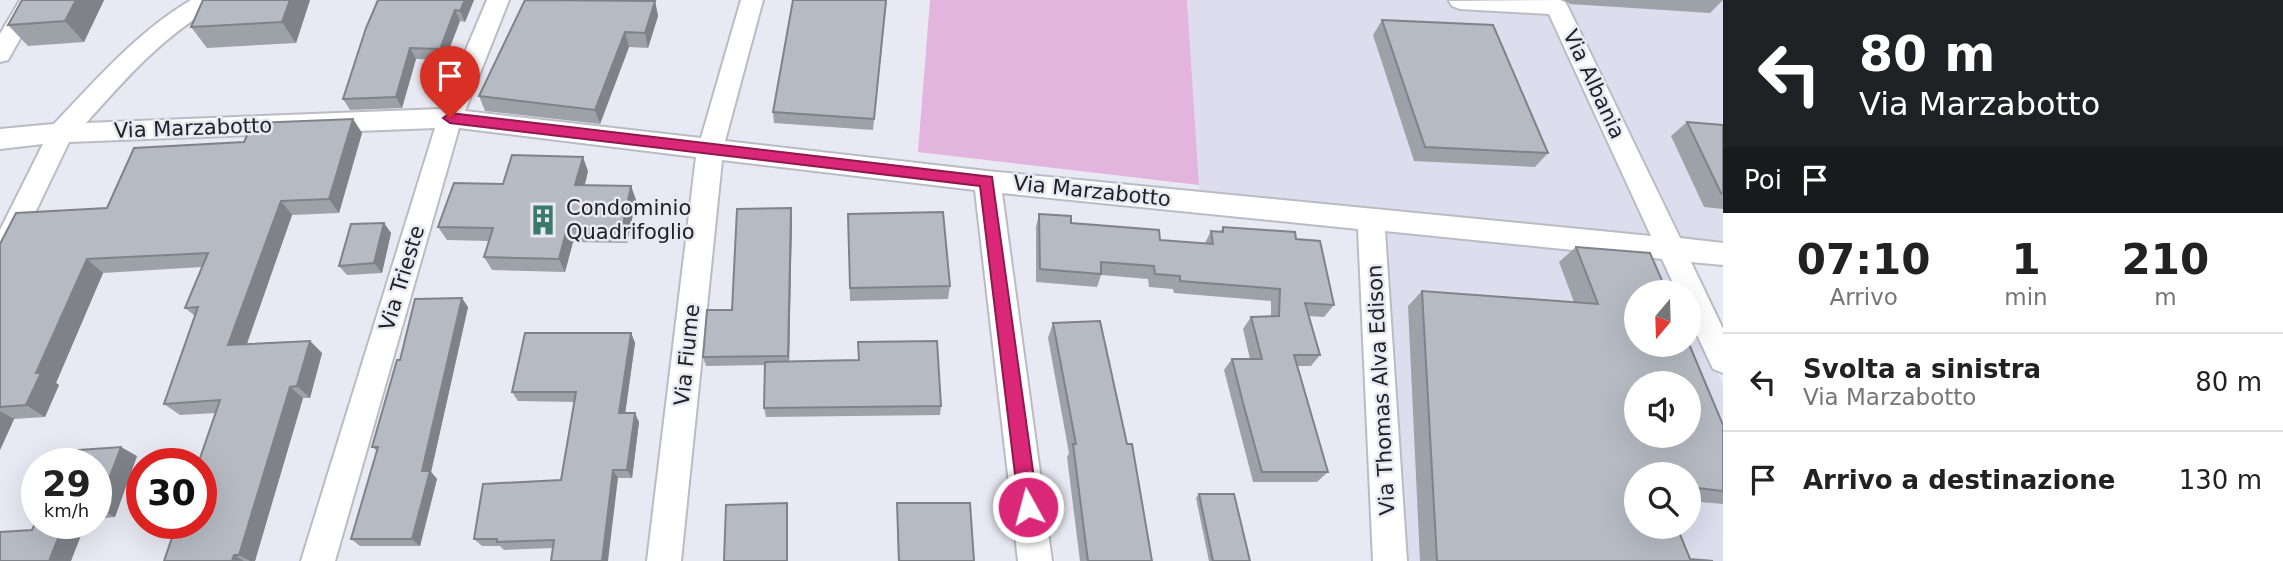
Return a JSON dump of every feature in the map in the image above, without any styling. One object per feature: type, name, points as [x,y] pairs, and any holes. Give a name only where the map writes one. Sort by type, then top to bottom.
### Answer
[{"type":"street","points":[[0,54],[31,0]]},
{"type":"street","points":[[0,257],[61,133],[150,38],[208,0]]},
{"type":"street","name":"Via Trieste","points":[[318,561],[450,118],[498,0]]},
{"type":"street","name":"Via Fiume","points":[[664,561],[710,150],[752,0]]},
{"type":"street","name":"Via Albania","points":[[1460,1],[1557,7],[1672,248]]},
{"type":"street","name":"Via Marzabotto","points":[[0,139],[61,133],[450,118],[987,181],[1723,254]]},
{"type":"street","points":[[987,181],[1035,561]]},
{"type":"street","name":"Via Thomas Alva Edison","points":[[1371,218],[1390,561]]},
{"type":"street","points":[[1672,248],[1723,359]]},
{"type":"shaded area","points":[[930,0],[1187,0],[1199,185],[918,152]]},
{"type":"shaded area","points":[[1187,0],[1723,0],[1723,248],[1200,198]]},
{"type":"shaded area","points":[[1378,223],[1664,254],[1676,280],[1624,280],[1624,357],[1701,357],[1701,336],[1723,385],[1723,561],[1399,561]]},
{"type":"building","points":[[22,0],[76,0],[65,21],[8,25]]},
{"type":"building","points":[[203,0],[290,0],[282,22],[191,27]]},
{"type":"building","points":[[378,0],[465,0],[460,11],[455,10],[440,49],[410,48],[396,97],[343,99],[366,28]]},
{"type":"building","points":[[525,0],[655,1],[645,33],[625,32],[595,110],[479,96]]},
{"type":"building","points":[[793,0],[886,0],[874,119],[773,112]]},
{"type":"building","points":[[1382,20],[1493,25],[1548,153],[1425,147]]},
{"type":"building","points":[[353,119],[329,199],[281,201],[228,345],[310,341],[297,386],[290,387],[239,555],[234,555],[232,561],[164,561],[172,539],[217,539],[217,448],[204,448],[220,400],[164,404],[198,307],[185,308],[208,253],[87,259],[36,373],[41,373],[26,405],[0,407],[0,244],[16,213],[107,208],[134,148],[244,142],[253,123]]},
{"type":"building","points":[[1687,122],[1723,125],[1723,194],[1721,193]]},
{"type":"building","name":"Condominio Quadrifoglio","points":[[512,155],[583,157],[575,185],[631,186],[622,230],[567,228],[559,259],[484,257],[493,228],[438,227],[454,183],[503,184]]},
{"type":"building","points":[[791,208],[788,356],[703,357],[707,310],[732,310],[737,209]]},
{"type":"building","points":[[943,212],[950,286],[850,288],[848,214]]},
{"type":"building","points":[[1039,214],[1071,216],[1071,223],[1159,230],[1160,240],[1213,244],[1211,231],[1223,232],[1223,227],[1295,232],[1296,239],[1320,241],[1334,305],[1305,303],[1320,355],[1294,355],[1328,472],[1262,472],[1243,403],[1232,359],[1262,359],[1251,317],[1279,316],[1280,289],[1180,281],[1180,276],[1155,274],[1154,266],[1101,262],[1101,274],[1040,269]]},
{"type":"building","points":[[384,223],[374,263],[339,266],[351,224]]},
{"type":"building","points":[[1576,247],[1650,253],[1662,280],[1624,280],[1624,357],[1694,357],[1700,371],[1624,371],[1624,448],[1701,448],[1701,373],[1723,425],[1723,491],[1701,488],[1701,462],[1624,462],[1624,539],[1682,539],[1690,559],[1713,561],[1437,561],[1422,291],[1598,304]]},
{"type":"building","points":[[462,298],[422,471],[430,471],[412,539],[351,539],[378,447],[372,447],[397,360],[400,360],[415,299]]},
{"type":"building","points":[[1100,321],[1127,444],[1132,444],[1152,561],[1088,561],[1073,444],[1076,444],[1053,323]]},
{"type":"building","points":[[525,333],[631,333],[619,413],[635,413],[627,470],[613,470],[602,561],[551,561],[554,540],[497,542],[497,539],[474,539],[483,484],[561,480],[576,392],[512,392]]},
{"type":"building","points":[[937,341],[941,406],[764,408],[765,362],[859,360],[858,342]]},
{"type":"building","points":[[121,447],[112,471],[112,448],[107,448]]},
{"type":"building","points":[[1199,494],[1234,494],[1250,561],[1213,561]]},
{"type":"building","points":[[787,503],[787,561],[724,561],[726,505]]},
{"type":"building","points":[[897,503],[970,503],[974,561],[899,561]]},
{"type":"building","points":[[21,531],[21,539],[58,539],[49,561],[0,561],[0,532]]},
{"type":"place","name":"Condominio Quadrifoglio","points":[[543,220]]},
{"type":"route","points":[[450,118],[987,181],[1028,507]]}]
